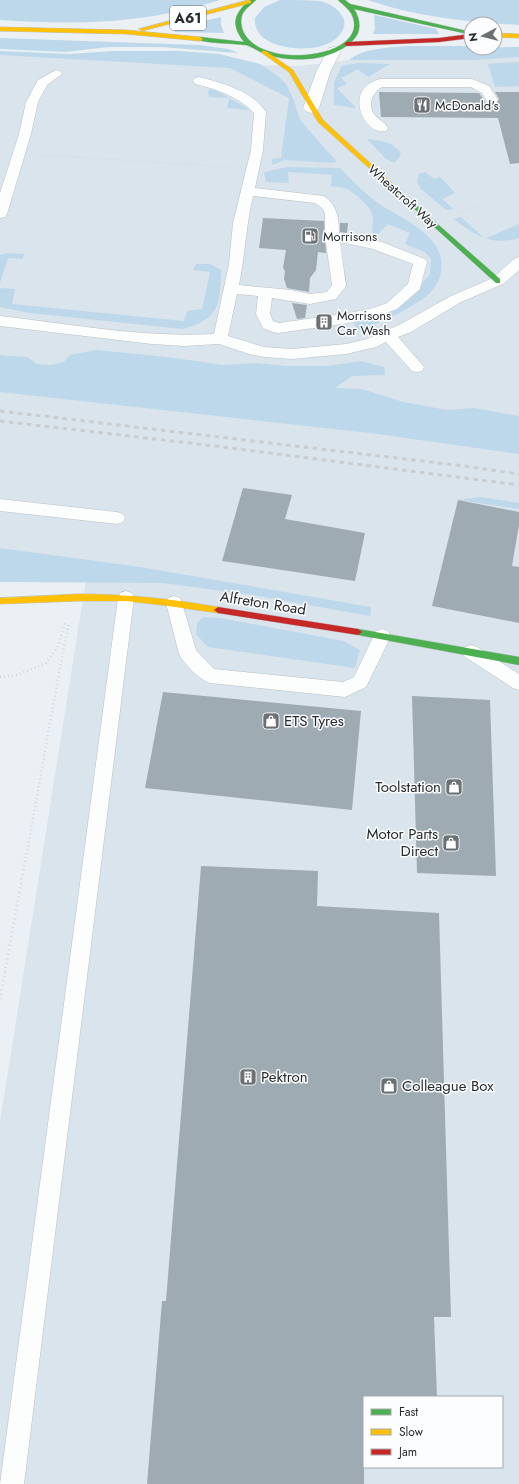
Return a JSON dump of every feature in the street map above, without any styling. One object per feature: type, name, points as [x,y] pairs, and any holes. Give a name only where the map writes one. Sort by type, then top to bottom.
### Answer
[{"type":"main road","points":[[341,0],[350,6],[463,31]]},
{"type":"main road","points":[[251,1],[240,12],[237,23],[238,30],[242,38],[264,52],[299,58],[312,57],[334,51],[347,44],[355,35],[358,25],[356,15],[350,6]]},
{"type":"main road","name":"A61","points":[[126,32],[208,13],[251,1]]},
{"type":"main road","name":"A61","points":[[0,29],[126,32],[250,44]]},
{"type":"main road","points":[[503,35],[519,36]]},
{"type":"main road","points":[[347,44],[439,40],[463,37]]},
{"type":"main road","name":"Wheatcroft Way","points":[[264,52],[291,72],[320,121],[498,281]]},
{"type":"main road","name":"Alfreton Road","points":[[0,601],[73,598],[126,598],[174,603],[382,636],[519,661]]},
{"type":"street","points":[[311,108],[324,70],[334,51]]},
{"type":"lane","points":[[0,214],[25,134],[32,102],[42,83],[56,74]]},
{"type":"lane","points":[[199,81],[212,83],[227,90],[256,106],[260,112],[254,168],[247,191],[231,289],[220,339]]},
{"type":"lane","points":[[382,128],[368,115],[364,102],[367,94],[380,83],[472,83],[486,89],[492,100]]},
{"type":"lane","points":[[231,289],[265,292],[310,299],[332,296],[339,286],[332,236],[331,211],[327,204],[319,199],[247,191]]},
{"type":"lane","points":[[265,292],[263,314],[268,324],[278,328],[349,318],[376,312],[392,306],[415,286],[420,262],[393,249],[362,241],[332,236]]},
{"type":"lane","points":[[0,321],[152,339],[184,341],[220,339],[249,349],[292,354],[346,349],[371,343],[416,323],[456,299],[498,281],[519,262]]},
{"type":"lane","points":[[388,336],[417,366]]},
{"type":"lane","points":[[0,505],[117,518]]},
{"type":"lane","points":[[12,1484],[126,598]]},
{"type":"lane","points":[[174,603],[188,654],[210,676],[345,690],[360,682],[382,636]]},
{"type":"lane","points":[[470,652],[519,684]]},
{"type":"path","points":[[18,154],[268,170],[286,162],[345,166],[339,155],[352,151]]},
{"type":"path","points":[[0,678],[17,675],[46,663],[58,646],[73,598]]},
{"type":"path","points":[[0,1000],[51,720],[55,690],[73,598]]},
{"type":"shaded area","points":[[0,0],[220,0],[192,8],[138,18],[84,22],[29,22],[0,20]]},
{"type":"shaded area","points":[[280,0],[320,1],[335,8],[344,20],[344,26],[341,33],[327,44],[318,47],[288,47],[270,42],[263,38],[258,32],[255,18],[264,7]]},
{"type":"shaded area","points":[[368,0],[519,0],[519,25],[503,24],[503,16],[463,16],[463,20],[423,15]]},
{"type":"shaded area","points":[[374,15],[436,29],[439,34],[373,34],[375,28]]},
{"type":"shaded area","points":[[221,17],[221,25],[224,33],[175,32],[174,28]]},
{"type":"shaded area","points":[[0,38],[198,45],[229,49],[238,53],[161,47],[108,47],[65,52],[0,49]]},
{"type":"shaded area","points":[[406,46],[463,46],[463,56],[503,56],[503,47],[519,47],[519,57],[474,60],[349,60],[362,53],[384,48]]},
{"type":"shaded area","points":[[463,47],[463,56],[503,56],[503,47],[519,47],[519,1484],[0,1484],[0,1122],[89,561],[0,548],[0,53],[236,65],[299,66]]},
{"type":"shaded area","points":[[0,51],[70,54],[113,51],[179,51],[219,54],[260,64],[278,76],[286,84],[293,98],[300,120],[337,162],[285,160],[272,165],[272,159],[281,158],[289,98],[230,68],[0,55]]},
{"type":"shaded area","points":[[519,62],[519,86],[495,87],[488,64]]},
{"type":"shaded area","points":[[358,63],[390,64],[368,77],[358,69],[341,78],[347,84],[337,88],[356,108],[334,105],[334,82],[342,66]]},
{"type":"shaded area","points":[[212,88],[250,110],[227,108],[229,98],[209,97],[208,91]]},
{"type":"shaded area","points":[[367,139],[386,142],[394,146],[401,153],[399,158],[394,163],[385,158]]},
{"type":"shaded area","points":[[287,167],[340,168],[375,201],[420,229],[437,247],[441,259],[440,276],[432,291],[423,299],[399,313],[383,321],[357,330],[353,320],[415,292],[430,274],[431,259],[425,252],[405,244],[410,233],[388,224],[375,237],[372,230],[373,219],[371,211],[361,199],[347,189],[331,186],[332,175],[288,172],[289,183],[266,182],[264,172]]},
{"type":"shaded area","points":[[425,172],[434,179],[440,177],[455,193],[442,199],[454,209],[446,210],[421,189],[417,182],[419,174]]},
{"type":"shaded area","points":[[461,217],[483,237],[477,235],[454,219]]},
{"type":"shaded area","points":[[519,224],[519,238],[500,241],[486,238]]},
{"type":"shaded area","points":[[7,253],[25,254],[22,259],[8,258],[0,283],[0,255]]},
{"type":"shaded area","points":[[196,264],[210,264],[221,270],[220,292],[216,308],[211,315],[195,325],[183,329],[30,313],[0,307],[0,288],[15,289],[12,304],[184,321],[187,311],[202,309],[210,272],[193,270]]},
{"type":"shaded area","points":[[96,350],[167,357],[224,365],[256,363],[287,366],[328,366],[361,361],[384,367],[385,375],[352,376],[335,388],[362,389],[403,402],[447,410],[474,408],[519,416],[519,454],[370,433],[0,392],[0,355],[27,357],[37,364],[51,365],[64,362],[70,355]]},
{"type":"shaded area","points":[[480,497],[519,503],[519,509],[458,500]]},
{"type":"shaded area","points":[[0,548],[140,567],[371,607],[370,616],[253,595],[163,583],[0,582]]},
{"type":"shaded area","points":[[203,617],[220,618],[343,641],[360,650],[355,668],[208,647],[196,634],[197,623]]},
{"type":"building","points":[[379,92],[479,93],[487,104],[496,104],[499,99],[495,92],[519,92],[519,163],[510,164],[498,118],[381,117]]},
{"type":"building","points":[[263,218],[324,221],[326,253],[318,252],[316,270],[310,278],[309,292],[287,288],[284,279],[285,271],[283,268],[286,250],[259,248]]},
{"type":"building","points":[[340,223],[348,223],[347,233],[340,232]]},
{"type":"building","points":[[292,303],[307,305],[305,318],[297,319]]},
{"type":"building","points":[[243,488],[292,495],[285,519],[365,533],[355,581],[222,561]]},
{"type":"building","points":[[458,500],[519,512],[519,525],[512,566],[519,567],[519,623],[432,606]]},
{"type":"building","points":[[163,692],[361,711],[352,810],[145,788]]},
{"type":"building","name":"Toolstation","points":[[412,696],[490,700],[496,876],[417,873]]},
{"type":"building","points":[[201,866],[318,871],[317,906],[439,913],[451,1317],[434,1317],[437,1396],[363,1396],[364,1484],[147,1484],[162,1301],[166,1301]]},
{"type":"railway","points":[[0,411],[464,466],[519,474]]},
{"type":"railway","points":[[0,421],[215,446],[519,485]]},
{"type":"traffic: fast","points":[[253,0],[240,13],[238,20],[241,34],[253,46],[261,51],[271,54],[296,57],[324,54],[337,50],[347,44],[355,35],[355,15],[351,8],[341,0]]},
{"type":"traffic: fast","points":[[350,6],[463,31]]},
{"type":"traffic: fast","points":[[200,39],[250,44]]},
{"type":"traffic: fast","points":[[391,185],[498,281]]},
{"type":"traffic: fast","points":[[358,632],[519,661]]},
{"type":"traffic: slow","points":[[142,29],[249,2]]},
{"type":"traffic: slow","points":[[0,29],[126,32],[200,39]]},
{"type":"traffic: slow","points":[[503,35],[519,36]]},
{"type":"traffic: slow","points":[[264,52],[291,71],[320,121],[391,185]]},
{"type":"traffic: slow","points":[[0,601],[111,597],[161,601],[218,610]]},
{"type":"traffic: jam","points":[[347,44],[439,40],[463,37]]},
{"type":"traffic: jam","points":[[218,610],[358,632]]},
{"type":"place","name":"McDonald's","points":[[422,105]]},
{"type":"place","name":"Morrisons","points":[[310,236]]},
{"type":"place","name":"Morrisons Car Wash","points":[[324,322]]},
{"type":"place","name":"ETS Tyres","points":[[271,721]]},
{"type":"place","name":"Toolstation","points":[[454,787]]},
{"type":"place","name":"Motor Parts Direct","points":[[451,843]]},
{"type":"place","name":"Pektron","points":[[248,1077]]},
{"type":"place","name":"Colleague Box","points":[[389,1086]]}]
